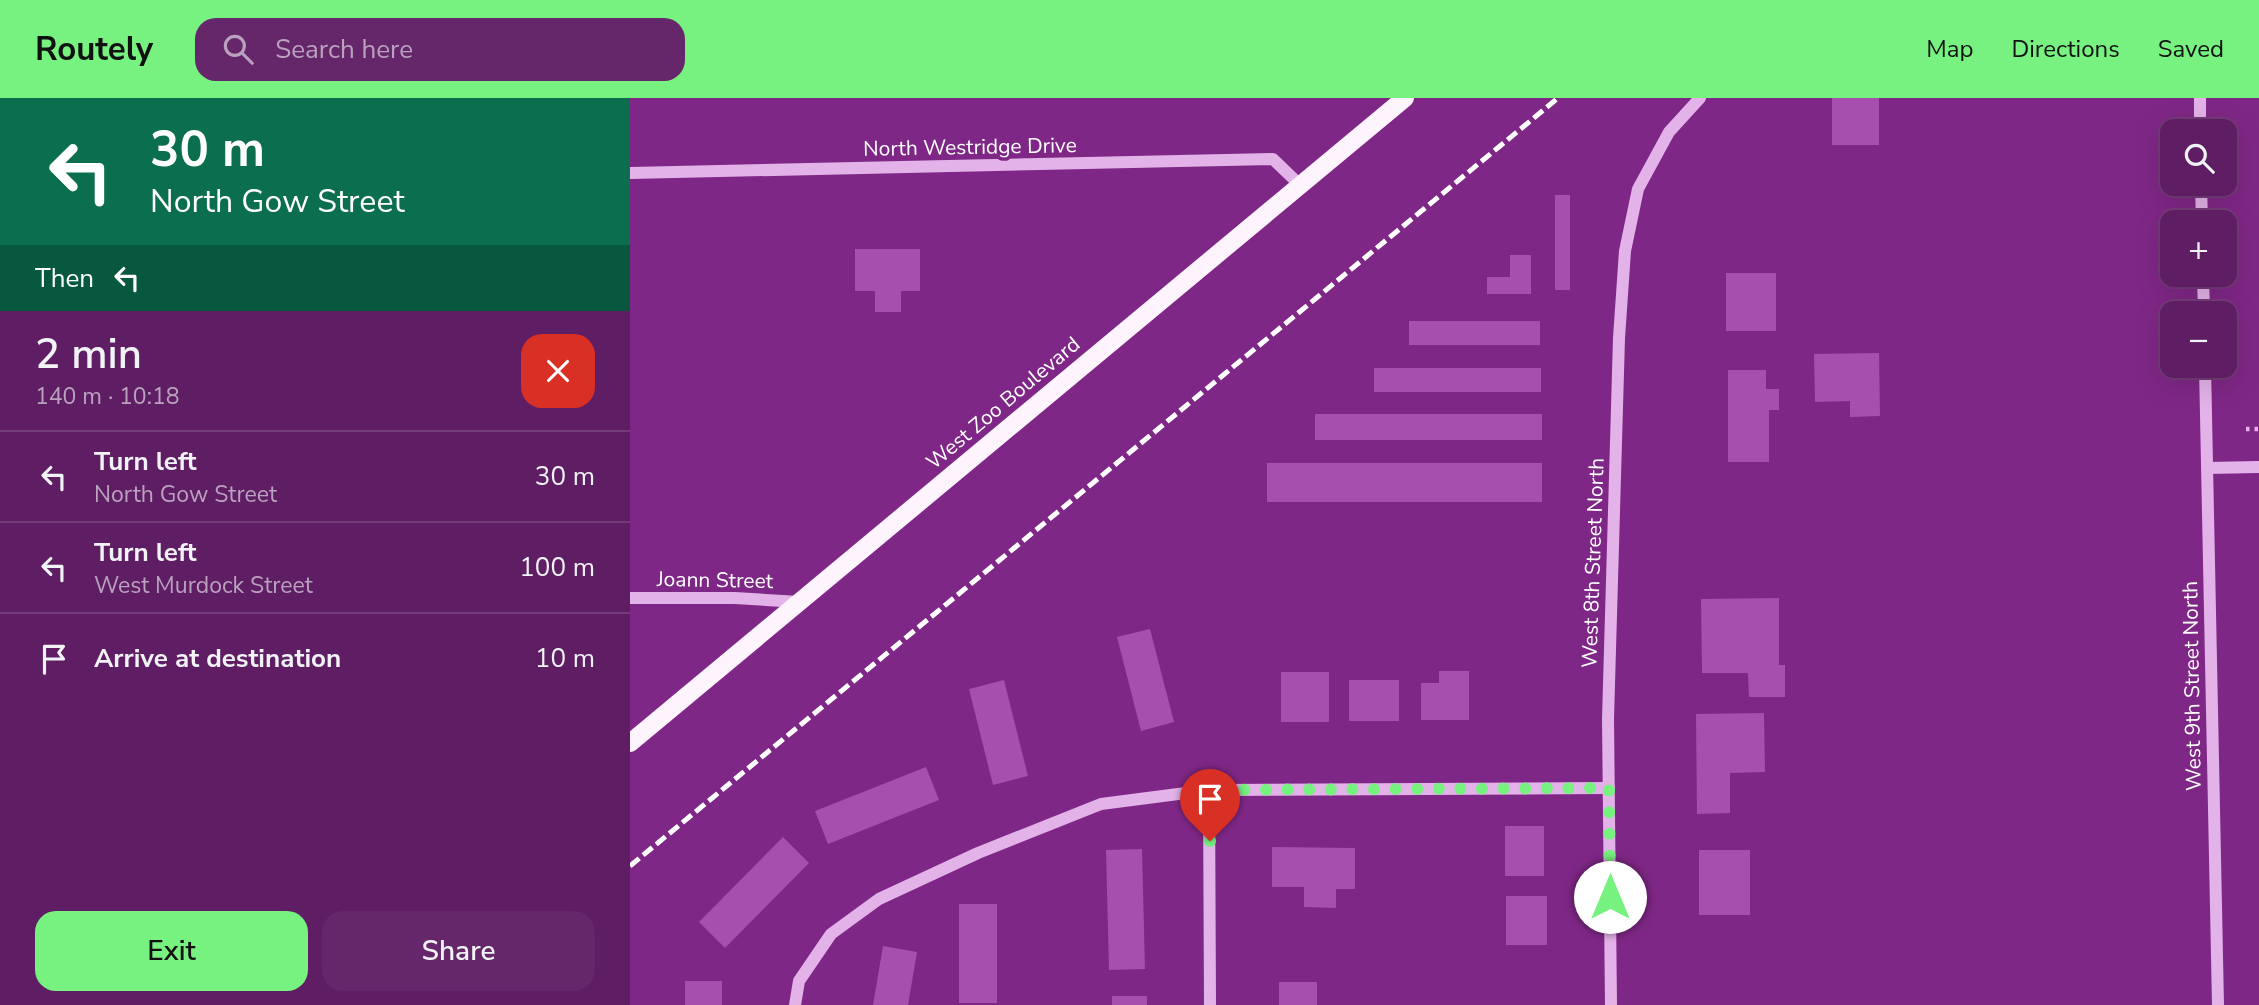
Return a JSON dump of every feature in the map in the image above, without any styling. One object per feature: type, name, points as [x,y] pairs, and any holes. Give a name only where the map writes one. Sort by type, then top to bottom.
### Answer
[{"type":"main road","name":"West Zoo Boulevard","points":[[630,743],[1405,98]]},
{"type":"street","name":"West 8th Street North","points":[[1611,1005],[1608,719],[1619,338],[1625,250],[1638,189],[1669,132],[1700,98]]},
{"type":"street","points":[[2200,98],[2200,119]]},
{"type":"street","name":"North Westridge Drive","points":[[630,173],[1273,159],[1300,185]]},
{"type":"street","name":"West 9th Street North","points":[[2205,378],[2218,1005]]},
{"type":"street","points":[[2207,468],[2259,467]]},
{"type":"street","name":"Joann Street","points":[[630,598],[735,598],[799,602]]},
{"type":"street","points":[[795,1005],[799,981],[831,934],[879,899],[978,853],[1101,804],[1209,790],[1609,788]]},
{"type":"street","points":[[1209,790],[1210,1005]]},
{"type":"path","points":[[2246,429],[2259,429]]},
{"type":"building","points":[[1832,98],[1879,98],[1879,145],[1832,145]]},
{"type":"building","points":[[1555,195],[1570,195],[1570,290],[1555,290]]},
{"type":"building","points":[[855,249],[920,249],[920,291],[901,291],[901,312],[875,312],[875,291],[855,291]]},
{"type":"building","points":[[1510,255],[1531,255],[1531,294],[1487,294],[1487,277],[1510,277]]},
{"type":"building","points":[[1726,273],[1776,273],[1776,331],[1726,331]]},
{"type":"building","points":[[1409,321],[1540,321],[1540,345],[1409,345]]},
{"type":"building","points":[[1879,353],[1880,416],[1850,417],[1850,401],[1815,402],[1814,354]]},
{"type":"building","points":[[1374,368],[1541,368],[1541,392],[1374,392]]},
{"type":"building","points":[[1728,370],[1766,370],[1766,389],[1779,389],[1779,410],[1769,410],[1769,462],[1728,462]]},
{"type":"building","points":[[1315,414],[1542,414],[1542,440],[1315,440]]},
{"type":"building","points":[[1267,463],[1542,463],[1542,502],[1267,502]]},
{"type":"building","points":[[1779,598],[1779,665],[1785,665],[1785,697],[1749,697],[1748,673],[1702,673],[1701,599]]},
{"type":"building","points":[[1150,629],[1174,722],[1141,731],[1117,637]]},
{"type":"building","points":[[1439,671],[1469,671],[1469,720],[1421,720],[1421,683],[1439,683]]},
{"type":"building","points":[[1281,672],[1329,672],[1329,722],[1281,722]]},
{"type":"building","points":[[1004,680],[1028,776],[993,785],[969,689]]},
{"type":"building","points":[[1349,680],[1399,680],[1399,721],[1349,721]]},
{"type":"building","points":[[1764,713],[1765,772],[1730,773],[1730,813],[1697,814],[1696,714]]},
{"type":"building","points":[[926,767],[939,800],[828,844],[815,811]]},
{"type":"building","points":[[1505,826],[1544,826],[1544,876],[1505,876]]},
{"type":"building","points":[[783,837],[809,863],[725,948],[699,922]]},
{"type":"building","points":[[1272,847],[1355,848],[1355,889],[1336,889],[1336,908],[1304,907],[1304,887],[1272,887]]},
{"type":"building","points":[[1142,849],[1145,969],[1109,970],[1106,850]]},
{"type":"building","points":[[1699,850],[1750,850],[1750,915],[1699,915]]},
{"type":"building","points":[[1506,896],[1547,896],[1547,945],[1506,945]]},
{"type":"building","points":[[959,904],[997,904],[997,1003],[959,1003]]},
{"type":"building","points":[[883,946],[917,952],[908,1005],[873,1005]]},
{"type":"building","points":[[685,981],[722,981],[722,1005],[685,1005]]},
{"type":"building","points":[[1279,982],[1317,982],[1317,1005],[1279,1005]]},
{"type":"building","points":[[1112,996],[1147,996],[1147,1005],[1112,1005]]},
{"type":"railway","points":[[630,866],[1558,98]]},
{"type":"route","points":[[1210,841],[1209,790],[1609,788],[1610,897]]}]
